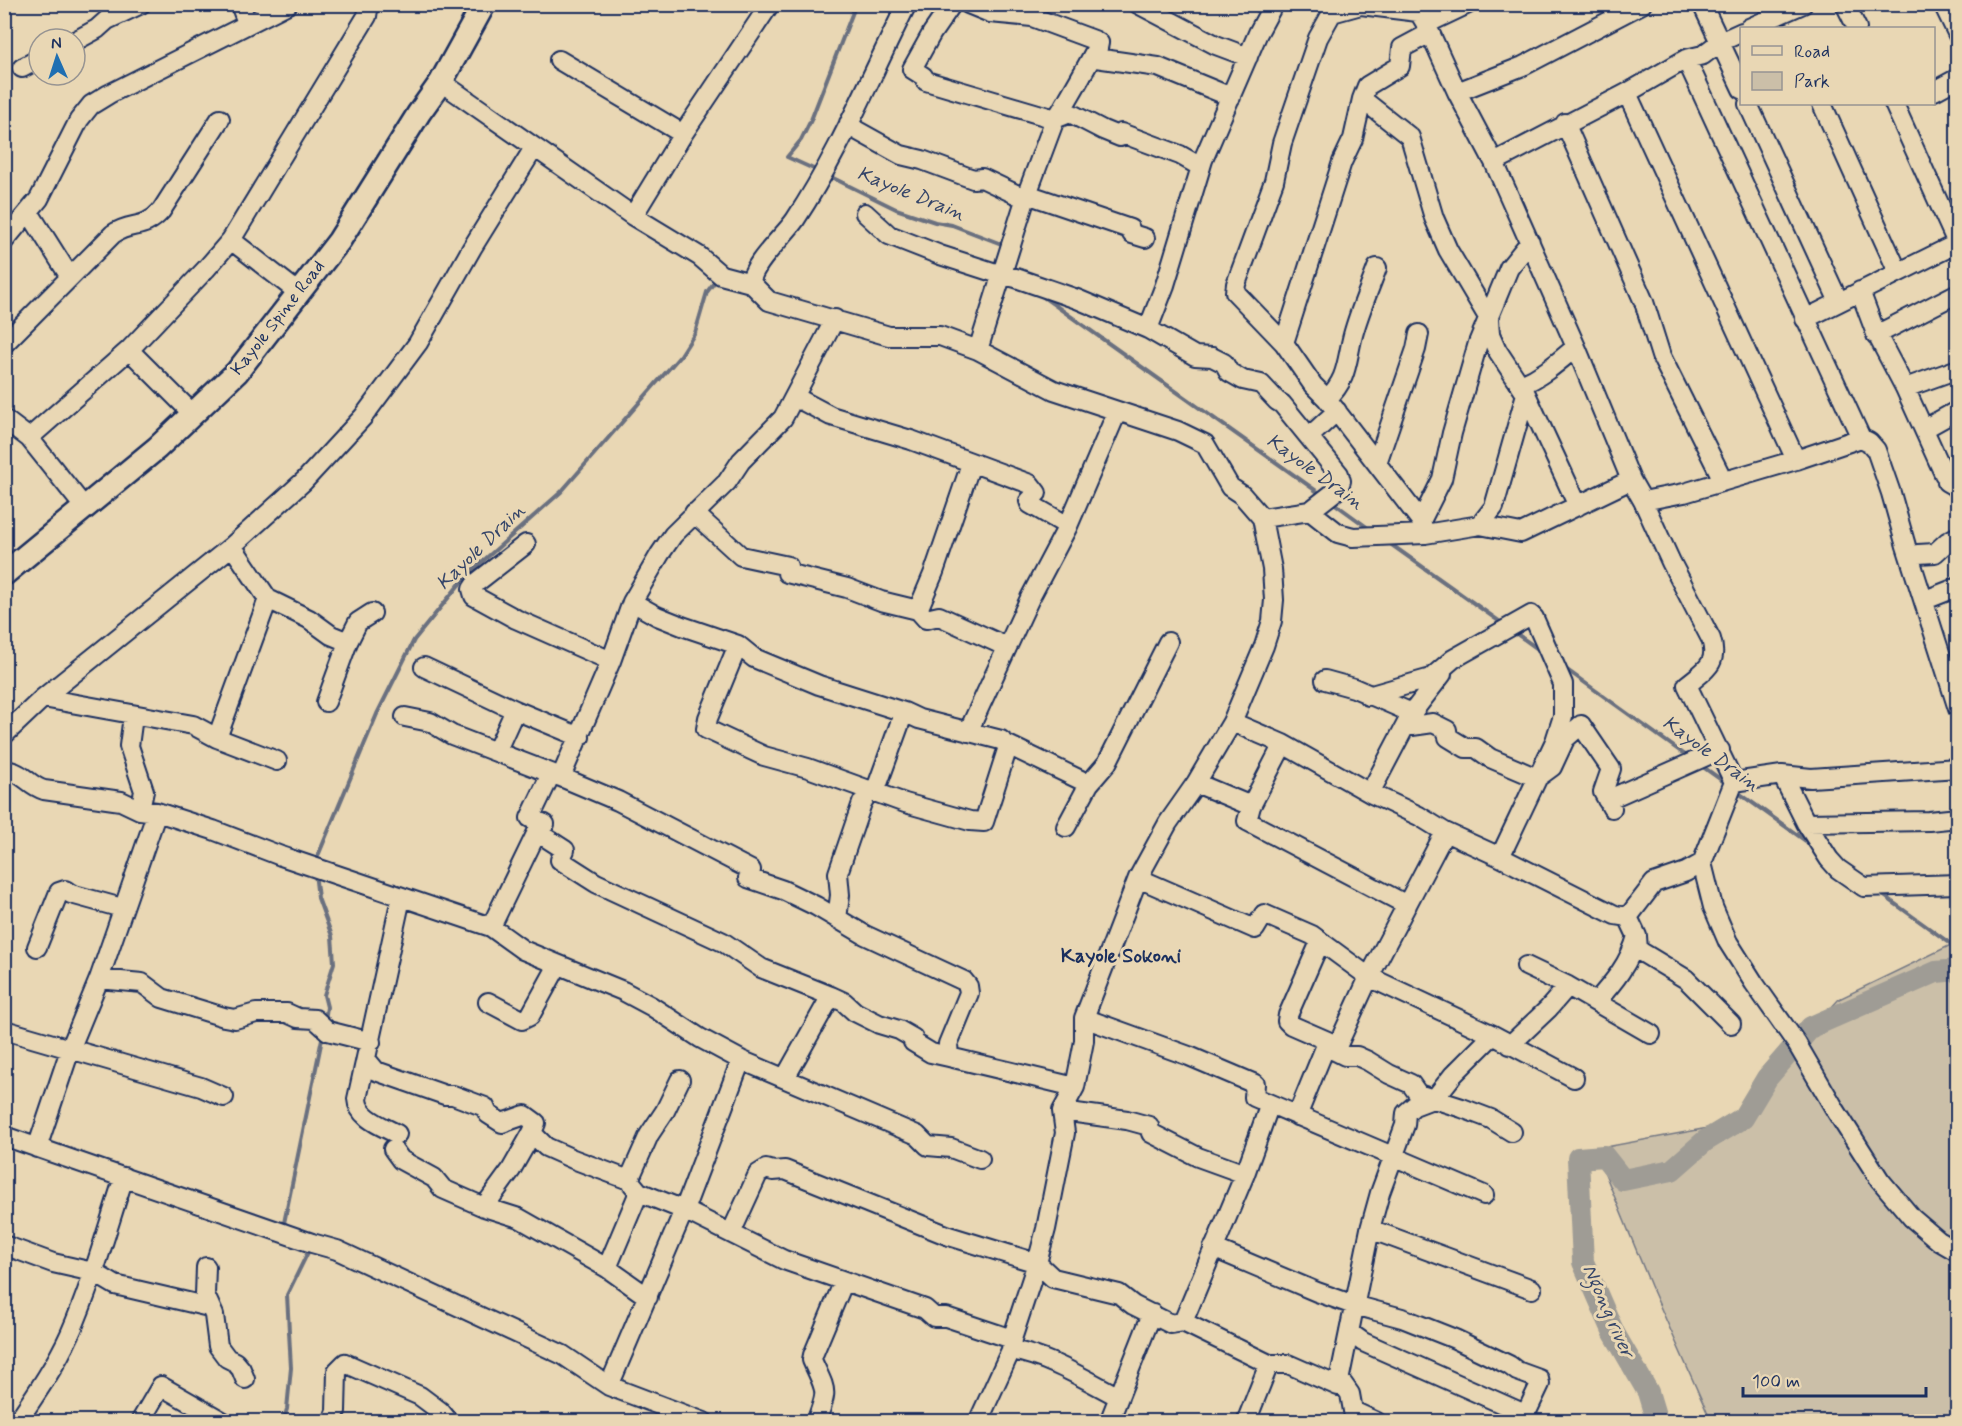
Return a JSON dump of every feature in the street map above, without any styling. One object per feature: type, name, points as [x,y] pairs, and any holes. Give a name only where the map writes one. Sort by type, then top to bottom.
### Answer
[{"type":"main road","name":"Kayole Spine Road","points":[[4,574],[157,448],[237,372],[339,241],[418,113],[441,82],[484,4]]},
{"type":"street","points":[[87,34],[106,20],[141,4]]},
{"type":"street","points":[[240,4],[247,23]]},
{"type":"street","points":[[4,241],[29,212],[49,182],[79,120],[92,105],[109,94],[288,4]]},
{"type":"street","points":[[750,283],[759,265],[794,221],[836,151],[907,4]]},
{"type":"street","points":[[1098,43],[1032,17],[990,14],[966,4],[952,5],[932,33],[912,69],[923,76],[926,81],[1055,119],[1070,113],[1103,130],[1120,136],[1121,133],[1180,155],[1201,167]]},
{"type":"street","points":[[1138,4],[1216,45],[1248,57]]},
{"type":"street","points":[[1148,329],[1165,285],[1201,167],[1272,7],[1268,4]]},
{"type":"street","points":[[1423,527],[1332,405],[1313,386],[1284,343],[1236,292],[1236,284],[1274,181],[1282,143],[1318,38],[1332,13],[1361,5],[1422,18],[1468,4]]},
{"type":"street","points":[[1457,92],[1523,66],[1642,4]]},
{"type":"street","points":[[1702,4],[1740,84]]},
{"type":"street","points":[[1754,27],[1784,21],[1803,4]]},
{"type":"street","points":[[1845,4],[1856,27]]},
{"type":"street","points":[[1942,4],[1958,34]]},
{"type":"street","points":[[29,438],[129,350],[231,240],[367,15],[369,5]]},
{"type":"street","points":[[633,216],[683,134],[768,5]]},
{"type":"street","points":[[1422,18],[1494,162],[1576,347],[1631,480],[1714,650],[1714,658],[1687,685],[1734,782],[1702,863],[1713,907],[1728,942],[1797,1044],[1880,1180],[1912,1218],[1940,1241],[1958,1252]]},
{"type":"street","points":[[1284,343],[1342,162],[1353,139],[1367,86],[1400,66],[1402,48],[1422,18]]},
{"type":"street","points":[[1494,162],[1565,123],[1627,93],[1686,59],[1703,55],[1720,42],[1740,33]]},
{"type":"street","points":[[1098,43],[1096,58],[1158,67],[1231,97]]},
{"type":"street","points":[[978,350],[1028,194],[1055,119],[1062,112],[1082,77],[1098,43]]},
{"type":"street","points":[[1686,59],[1861,438],[1869,442],[1876,450],[1953,682],[1958,709]]},
{"type":"street","points":[[559,60],[683,134]]},
{"type":"street","points":[[22,68],[27,65]]},
{"type":"street","points":[[1935,90],[1958,78]]},
{"type":"street","points":[[441,82],[633,216],[699,256],[721,275],[750,283],[769,301],[890,336],[940,336],[978,350],[1054,390],[1178,431],[1205,444],[1230,487],[1242,495],[1262,518],[1272,569],[1274,600],[1272,621],[1232,722],[1196,783],[1168,823],[1138,878],[1084,1018],[1084,1041],[1076,1087],[1062,1111],[1065,1133],[1046,1229],[1012,1344],[978,1422]]},
{"type":"street","points":[[1627,93],[1796,460]]},
{"type":"street","points":[[1362,99],[1410,137],[1434,218],[1443,240],[1489,319],[1490,334],[1497,350],[1523,389],[1578,506]]},
{"type":"street","points":[[1748,105],[1839,302]]},
{"type":"street","points":[[1822,105],[1898,272]]},
{"type":"street","points":[[1805,319],[1957,243],[1894,105]]},
{"type":"street","points":[[4,344],[113,234],[122,228],[141,226],[154,219],[220,118]]},
{"type":"street","points":[[849,123],[856,130],[902,155],[973,179],[982,178],[1024,198],[1028,194]]},
{"type":"street","points":[[1565,123],[1644,302],[1660,356],[1723,480]]},
{"type":"street","points":[[4,735],[43,698],[232,546],[304,481],[363,417],[418,343],[472,248],[534,148]]},
{"type":"street","points":[[1028,194],[1100,220],[1115,223],[1130,229],[1132,234],[1145,238]]},
{"type":"street","points":[[29,212],[70,277]]},
{"type":"street","points":[[865,213],[889,235],[940,255],[1077,299],[1148,329],[1195,356],[1212,357],[1224,363],[1229,372],[1243,380],[1261,384],[1310,436],[1339,474],[1341,481],[1337,489],[1310,511],[1262,518]]},
{"type":"street","points":[[231,240],[299,293]]},
{"type":"street","points":[[1423,527],[1442,479],[1452,433],[1475,355],[1509,268],[1530,242]]},
{"type":"street","points":[[1310,436],[1332,405],[1346,372],[1353,334],[1377,268]]},
{"type":"street","points":[[1860,291],[1876,335],[1905,388],[1947,476],[1947,483],[1958,485]]},
{"type":"street","points":[[1876,335],[1958,293]]},
{"type":"street","points":[[545,824],[530,818],[580,737],[585,719],[611,661],[632,602],[673,535],[727,482],[741,461],[783,417],[835,319]]},
{"type":"street","points":[[1377,463],[1416,350],[1419,334]]},
{"type":"street","points":[[1480,525],[1494,507],[1523,389],[1576,347]]},
{"type":"street","points":[[129,350],[193,414]]},
{"type":"street","points":[[1905,388],[1958,369]]},
{"type":"street","points":[[795,397],[831,416],[911,440],[1030,484],[1037,493],[1029,501],[1030,504],[1068,525]]},
{"type":"street","points":[[1924,429],[1958,410]]},
{"type":"street","points":[[968,732],[1007,647],[1068,525],[1117,412]]},
{"type":"street","points":[[4,419],[29,438],[84,507]]},
{"type":"street","points":[[1643,501],[1684,493],[1861,438]]},
{"type":"street","points":[[918,610],[934,572],[971,464]]},
{"type":"street","points":[[1310,511],[1338,533],[1353,537],[1423,527],[1480,525],[1521,533],[1631,480]]},
{"type":"street","points":[[694,513],[741,556],[788,566],[786,573],[847,588],[881,601],[918,610],[926,619],[939,616],[1007,647]]},
{"type":"street","points":[[1910,558],[1918,554],[1935,553],[1958,536]]},
{"type":"street","points":[[526,544],[476,583],[472,589],[474,596],[516,619],[611,661]]},
{"type":"street","points":[[232,546],[268,599],[309,619],[331,635],[348,642]]},
{"type":"street","points":[[1925,600],[1958,587]]},
{"type":"street","points":[[217,738],[268,599]]},
{"type":"street","points":[[632,602],[674,623],[738,645],[754,658],[819,686],[904,712],[919,719],[1002,740],[1089,784]]},
{"type":"street","points":[[326,702],[348,642],[358,622],[372,613]]},
{"type":"street","points":[[1368,696],[1431,678],[1453,659],[1531,615],[1534,618],[1563,684],[1563,716],[1555,741],[1500,857]]},
{"type":"street","points":[[1066,827],[1089,784],[1107,763],[1168,642]]},
{"type":"street","points":[[738,645],[708,718],[706,729],[764,756],[808,768],[905,803],[970,821],[984,822],[1007,750],[1006,744]]},
{"type":"street","points":[[1370,793],[1412,713],[1453,659]]},
{"type":"street","points":[[424,667],[514,710],[580,737]]},
{"type":"street","points":[[1325,680],[1354,688],[1368,696],[1412,713]]},
{"type":"street","points":[[43,698],[193,725],[217,738],[276,761]]},
{"type":"street","points":[[496,752],[514,710]]},
{"type":"street","points":[[837,920],[840,895],[838,873],[862,803],[872,792],[904,712]]},
{"type":"street","points":[[1412,713],[1412,726],[1433,723],[1447,730],[1448,737],[1456,743],[1466,748],[1476,748],[1490,758],[1537,778]]},
{"type":"street","points":[[37,1148],[71,1047],[99,979],[122,908],[148,811],[129,746],[133,716]]},
{"type":"street","points":[[405,717],[430,722],[452,735],[618,801],[751,870],[748,878],[783,890],[808,902],[865,935],[966,983],[969,993],[948,1044],[949,1057]]},
{"type":"street","points":[[1232,722],[1283,744],[1445,832],[1615,915],[1628,917]]},
{"type":"street","points":[[1537,778],[1552,767],[1565,739],[1581,725],[1611,769],[1603,792],[1609,804],[1720,750]]},
{"type":"street","points":[[1283,744],[1251,806],[1247,821],[1407,905]]},
{"type":"street","points":[[1788,775],[1810,766],[1958,756]]},
{"type":"street","points":[[1734,782],[1788,775],[1811,777],[1958,768]]},
{"type":"street","points":[[4,771],[25,777],[32,787],[121,801],[213,830],[401,898],[491,927],[523,950],[651,1006],[677,1025],[741,1060],[917,1135],[928,1146],[951,1148],[980,1159]]},
{"type":"street","points":[[1788,775],[1806,823],[1838,869],[1864,887],[1958,884]]},
{"type":"street","points":[[1196,783],[1251,806]]},
{"type":"street","points":[[1806,823],[1929,821],[1958,818]]},
{"type":"street","points":[[491,927],[537,831],[565,850],[560,860],[596,883],[706,934],[761,968],[831,996],[871,1020],[913,1038],[913,1042],[931,1053],[1076,1087]]},
{"type":"street","points":[[1336,1048],[1369,976],[1445,832]]},
{"type":"street","points":[[1628,917],[1654,883],[1702,863]]},
{"type":"street","points":[[1138,878],[1255,929],[1264,914],[1311,935],[1369,976],[1492,1035],[1574,1078]]},
{"type":"street","points":[[37,947],[59,892],[65,890],[71,894],[122,908]]},
{"type":"street","points":[[401,898],[357,1099],[358,1107],[395,1142],[401,1160],[434,1178],[443,1189],[484,1207],[519,1218],[607,1268],[648,1297]]},
{"type":"street","points":[[1628,917],[1637,936],[1638,950],[1686,979],[1731,1024]]},
{"type":"street","points":[[1596,1002],[1615,981],[1631,954],[1637,936]]},
{"type":"street","points":[[1320,942],[1287,1015],[1287,1021],[1291,1025],[1336,1048],[1345,1056],[1357,1056],[1411,1084],[1418,1094],[1491,1119],[1512,1132]]},
{"type":"street","points":[[488,1002],[522,1020],[526,1019],[530,1016],[558,964]]},
{"type":"street","points":[[1526,966],[1568,986],[1651,1034]]},
{"type":"street","points":[[99,979],[142,983],[162,998],[235,1019],[256,1013],[288,1013],[322,1025],[369,1051],[376,1071],[485,1107],[488,1114],[502,1123],[525,1115],[536,1123],[532,1133],[511,1170],[484,1207]]},
{"type":"street","points":[[1510,1045],[1548,1009],[1568,986]]},
{"type":"street","points":[[785,1078],[831,996]]},
{"type":"street","points":[[1084,1018],[1189,1056],[1255,1084],[1254,1097],[1484,1194]]},
{"type":"street","points":[[8,1031],[71,1047],[201,1087],[224,1097]]},
{"type":"street","points":[[1338,1386],[1370,1229],[1405,1125],[1406,1113],[1414,1106],[1435,1098],[1453,1075],[1492,1035]]},
{"type":"street","points":[[1297,1116],[1324,1050],[1327,1047],[1336,1048]]},
{"type":"street","points":[[609,1386],[684,1210],[741,1060]]},
{"type":"street","points":[[607,1268],[649,1135],[665,1111],[680,1080]]},
{"type":"street","points":[[1183,1322],[1245,1174],[1270,1104]]},
{"type":"street","points":[[1062,1111],[1127,1120],[1149,1126],[1150,1133],[1245,1174]]},
{"type":"street","points":[[532,1133],[546,1147],[634,1186],[783,1260],[925,1309],[934,1317],[946,1317],[1012,1344],[1119,1397]]},
{"type":"street","points":[[4,1136],[337,1250],[563,1355],[609,1386],[703,1421]]},
{"type":"street","points":[[731,1233],[758,1174],[766,1169],[785,1170],[949,1236],[1037,1263],[1053,1278],[1119,1294],[1133,1305],[1171,1323],[1183,1322],[1269,1364],[1288,1364],[1338,1386],[1342,1384],[1347,1388],[1354,1416],[1377,1422]]},
{"type":"street","points":[[17,1422],[38,1392],[69,1335],[93,1272],[124,1177]]},
{"type":"street","points":[[1370,1229],[1532,1289]]},
{"type":"street","points":[[4,1245],[53,1263],[93,1272],[115,1285],[209,1307]]},
{"type":"street","points":[[1213,1248],[1282,1278],[1455,1339],[1517,1371],[1539,1379],[1540,1383],[1523,1418],[1363,1342],[1349,1332]]},
{"type":"street","points":[[206,1267],[204,1289],[214,1315],[218,1346],[227,1358],[241,1369],[245,1378]]},
{"type":"street","points":[[816,1422],[825,1388],[812,1360],[844,1281]]},
{"type":"street","points":[[1109,1422],[1153,1314]]},
{"type":"street","points":[[332,1422],[336,1411],[338,1371],[342,1365],[348,1363],[420,1396],[440,1410],[449,1422]]},
{"type":"street","points":[[1246,1422],[1269,1364]]},
{"type":"street","points":[[140,1422],[161,1386],[224,1422]]},
{"type":"green space","points":[[1957,942],[1957,1421],[1711,1421],[1651,1286],[1595,1149],[1724,1125],[1839,999]]},
{"type":"waterway","name":"Kayole Drain","points":[[818,171],[787,157],[801,140],[811,120],[856,4]]},
{"type":"waterway","name":"Kayole Drain","points":[[827,175],[896,209],[952,225],[1004,245]]},
{"type":"waterway","name":"Kayole Drain","points":[[315,863],[377,714],[414,640],[467,575],[561,492],[681,355],[695,333],[707,292],[716,280]]},
{"type":"waterway","name":"Kayole Drain","points":[[1042,296],[1322,495]]},
{"type":"waterway","name":"Kayole Drain","points":[[1331,501],[1371,530]]},
{"type":"waterway","name":"Kayole Drain","points":[[1389,543],[1503,624]]},
{"type":"waterway","name":"Kayole Drain","points":[[1514,632],[1542,652]]},
{"type":"waterway","name":"Kayole Drain","points":[[1563,667],[1688,757]]},
{"type":"waterway","name":"Kayole Drain","points":[[1699,764],[1727,784]]},
{"type":"waterway","name":"Kayole Drain","points":[[1736,791],[1810,844]]},
{"type":"waterway","points":[[315,873],[318,898],[332,936],[334,963],[324,995],[327,1007],[325,1020]]},
{"type":"waterway","name":"Kayole Drain","points":[[1880,893],[1958,949]]},
{"type":"waterway","name":"Ngong river","points":[[1657,1422],[1648,1392],[1614,1333],[1583,1262],[1578,1158],[1604,1156],[1623,1180],[1672,1170],[1705,1141],[1743,1118],[1767,1078],[1811,1027],[1936,972],[1958,970]]},
{"type":"waterway","points":[[289,1226],[284,1223],[323,1034]]},
{"type":"waterway","points":[[283,1422],[287,1409],[291,1368],[287,1295],[310,1248]]},
{"type":"district","name":"Kayole Sokoni","points":[[1121,956]]}]
